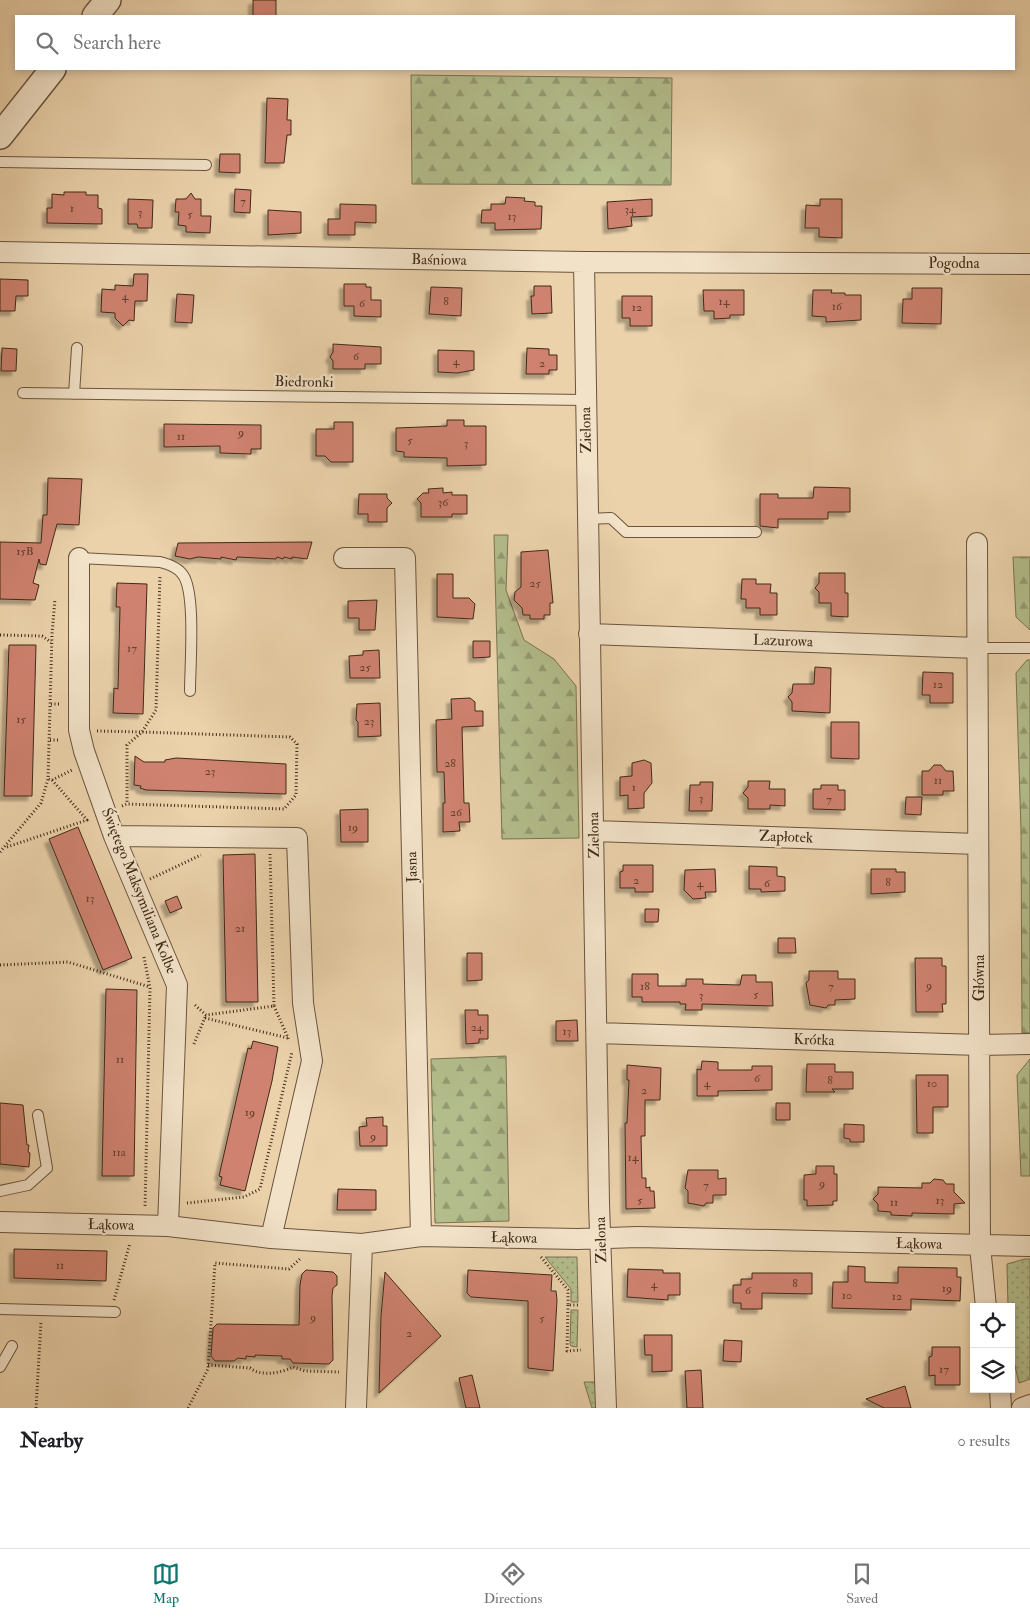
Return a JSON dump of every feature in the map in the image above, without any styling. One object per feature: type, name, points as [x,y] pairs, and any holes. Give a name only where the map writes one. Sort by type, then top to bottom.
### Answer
[{"type":"street","points":[[96,15],[108,0]]},
{"type":"street","points":[[0,136],[52,70]]},
{"type":"street","name":"Baśniowa","points":[[0,252],[584,262],[878,263]]},
{"type":"street","name":"Zielona","points":[[584,262],[589,634],[606,1408]]},
{"type":"street","name":"Pogodna","points":[[878,263],[1030,264]]},
{"type":"street","name":"Główna","points":[[977,543],[980,1246],[986,1303]]},
{"type":"street","name":"Świętego Maksymiliana Kolbe","points":[[79,558],[79,730],[114,836],[177,985],[168,1226]]},
{"type":"street","name":"Jasna","points":[[344,558],[405,558],[421,1236]]},
{"type":"street","name":"Lazurowa","points":[[589,634],[977,648]]},
{"type":"street","name":"Zapłotek","points":[[594,831],[978,844]]},
{"type":"street","points":[[114,836],[297,838],[303,1002],[312,1061],[271,1238]]},
{"type":"street","name":"Krótka","points":[[597,1033],[979,1045],[1030,1044]]},
{"type":"street","name":"Łąkowa","points":[[0,1222],[168,1226],[271,1238],[362,1244],[421,1236],[638,1237],[1030,1246]]},
{"type":"street","points":[[356,1408],[362,1244]]},
{"type":"street","points":[[1000,1393],[1001,1408]]},
{"type":"street","points":[[1022,1408],[1030,1405]]},
{"type":"lane","points":[[0,162],[206,165]]},
{"type":"lane","points":[[74,394],[77,348]]},
{"type":"lane","name":"Biedronki","points":[[23,393],[585,400]]},
{"type":"lane","points":[[587,519],[610,518],[626,532],[756,532]]},
{"type":"lane","points":[[79,558],[160,562],[172,566],[183,574],[190,590],[190,691]]},
{"type":"lane","points":[[977,648],[1030,648]]},
{"type":"lane","points":[[0,1191],[28,1185],[47,1168],[38,1115]]},
{"type":"lane","points":[[0,1309],[115,1312]]},
{"type":"lane","points":[[0,1367],[12,1346]]},
{"type":"path","points":[[127,804],[127,745],[142,732],[156,710],[160,562]]},
{"type":"path","points":[[0,852],[41,803],[50,780],[52,643],[55,599]]},
{"type":"path","points":[[0,635],[42,636],[52,643]]},
{"type":"path","points":[[52,669],[60,669]]},
{"type":"path","points":[[51,704],[60,704]]},
{"type":"path","points":[[6,847],[87,820],[127,804],[284,809],[296,795],[297,744],[290,737],[79,730]]},
{"type":"path","points":[[50,740],[60,740]]},
{"type":"path","points":[[50,780],[72,770]]},
{"type":"path","points":[[50,780],[87,820],[91,829]]},
{"type":"path","points":[[261,852],[270,852],[274,1006],[291,1043]]},
{"type":"path","points":[[149,879],[204,854]]},
{"type":"path","points":[[106,1300],[114,1300],[140,1226],[149,986],[144,956]]},
{"type":"path","points":[[0,965],[60,961],[149,986],[157,986]]},
{"type":"path","points":[[193,1003],[205,1016],[288,1038]]},
{"type":"path","points":[[205,1016],[274,1006]]},
{"type":"path","points":[[190,1052],[205,1016]]},
{"type":"path","points":[[180,1204],[244,1197],[260,1189],[293,1048]]},
{"type":"path","points":[[188,1408],[208,1366],[215,1263],[289,1269],[305,1254]]},
{"type":"path","points":[[541,1256],[568,1290],[567,1351],[581,1350]]},
{"type":"path","points":[[568,1305],[580,1305]]},
{"type":"path","points":[[36,1408],[41,1309]]},
{"type":"path","points":[[208,1366],[250,1368],[254,1371],[280,1373],[293,1367],[305,1371],[342,1371],[341,1380]]},
{"type":"green space","points":[[411,75],[672,78],[671,185],[412,184]]},
{"type":"green space","points":[[494,535],[508,535],[506,590],[524,640],[554,659],[576,686],[579,838],[502,839]]},
{"type":"green space","points":[[1013,557],[1030,557],[1030,630],[1016,617]]},
{"type":"green space","points":[[1027,660],[1030,660],[1030,1033],[1022,1033],[1021,830],[1016,673]]},
{"type":"green space","points":[[506,1056],[509,1221],[435,1223],[431,1059]]},
{"type":"green space","points":[[1030,1059],[1030,1176],[1021,1176],[1017,1075]]},
{"type":"green space","points":[[545,1257],[577,1257],[578,1302],[571,1302],[571,1289]]},
{"type":"green space","points":[[1030,1259],[1030,1379],[1019,1383],[1015,1366],[1015,1303],[1008,1303],[1007,1264]]},
{"type":"green space","points":[[571,1310],[578,1310],[577,1347],[570,1344]]},
{"type":"green space","points":[[584,1382],[597,1382],[598,1408],[592,1408]]},
{"type":"building","points":[[253,0],[276,0],[276,15],[253,15]]},
{"type":"building","points":[[267,98],[288,99],[287,120],[291,120],[291,135],[287,135],[284,163],[265,163]]},
{"type":"building","points":[[220,154],[240,154],[240,173],[219,172]]},
{"type":"building","points":[[235,189],[251,190],[250,213],[234,212]]},
{"type":"building","points":[[64,192],[86,192],[86,195],[98,195],[98,208],[102,209],[102,224],[47,223],[47,208],[52,208],[52,194],[64,195]]},
{"type":"building","points":[[191,193],[195,199],[201,199],[201,216],[211,216],[210,233],[186,232],[186,226],[178,225],[179,212],[175,212],[176,199],[186,199]]},
{"type":"building","points":[[506,197],[525,198],[524,201],[535,202],[535,206],[542,206],[541,229],[495,230],[495,223],[481,223],[482,210],[491,210],[491,204],[505,204]]},
{"type":"building","points":[[128,199],[153,200],[152,228],[138,228],[137,224],[128,224]]},
{"type":"building","points":[[652,199],[652,216],[631,217],[632,226],[608,229],[607,202]]},
{"type":"building","points":[[820,199],[842,199],[842,238],[819,237],[819,228],[805,228],[806,205],[820,206]]},
{"type":"building","points":[[340,204],[376,205],[376,223],[355,222],[355,235],[328,235],[328,219],[340,219]]},
{"type":"building","points":[[268,210],[301,212],[301,233],[268,235]]},
{"type":"building","points":[[134,274],[148,274],[147,301],[135,301],[134,321],[129,320],[123,326],[115,318],[115,313],[101,312],[102,289],[115,290],[115,285],[133,286]]},
{"type":"building","points":[[0,279],[28,280],[28,296],[16,296],[15,311],[0,311]]},
{"type":"building","points":[[344,284],[366,284],[366,287],[371,287],[371,300],[381,300],[381,317],[354,316],[354,306],[344,306]]},
{"type":"building","points":[[534,286],[551,286],[552,313],[532,314],[531,296],[534,296]]},
{"type":"building","points":[[431,287],[462,288],[461,316],[429,314]]},
{"type":"building","points":[[912,288],[942,288],[941,324],[902,323],[903,299],[912,299]]},
{"type":"building","points":[[703,290],[744,290],[744,315],[730,315],[730,318],[714,319],[714,311],[704,311]]},
{"type":"building","points":[[813,290],[832,290],[831,293],[861,295],[861,320],[826,322],[826,317],[812,316]]},
{"type":"building","points":[[177,294],[194,295],[192,323],[175,322]]},
{"type":"building","points":[[622,296],[652,296],[652,326],[630,326],[630,318],[622,318]]},
{"type":"building","points":[[333,344],[381,347],[381,364],[365,364],[365,369],[333,369],[333,361],[330,357],[333,352]]},
{"type":"building","points":[[2,348],[17,349],[16,371],[1,371]]},
{"type":"building","points":[[527,348],[549,349],[549,355],[557,355],[557,370],[549,370],[549,374],[526,374]]},
{"type":"building","points":[[438,350],[474,351],[474,370],[457,373],[438,372]]},
{"type":"building","points":[[447,420],[464,420],[464,426],[486,426],[486,465],[447,466],[447,458],[404,457],[404,452],[396,451],[396,428],[447,426]]},
{"type":"building","points":[[334,422],[353,422],[353,462],[331,462],[325,456],[316,456],[316,429],[334,429]]},
{"type":"building","points":[[164,424],[261,425],[261,449],[251,449],[251,454],[220,453],[220,446],[164,447]]},
{"type":"building","points":[[48,478],[82,479],[79,525],[57,524],[46,565],[40,564],[39,559],[33,583],[39,585],[35,600],[0,599],[0,542],[41,543],[43,515],[47,515]]},
{"type":"building","points":[[814,487],[850,488],[850,512],[828,512],[828,519],[778,519],[778,528],[760,526],[760,494],[778,494],[778,498],[813,498]]},
{"type":"building","points":[[443,488],[443,493],[452,492],[452,495],[467,495],[467,514],[452,514],[452,517],[421,517],[421,503],[417,499],[423,493],[429,493],[428,489]]},
{"type":"building","points":[[359,494],[387,494],[387,498],[392,503],[387,508],[387,522],[368,522],[368,514],[358,514]]},
{"type":"building","points":[[312,542],[307,559],[292,557],[292,559],[277,557],[276,559],[237,557],[236,560],[221,557],[221,559],[198,557],[190,559],[175,556],[178,543]]},
{"type":"building","points":[[548,550],[553,603],[550,603],[550,615],[544,615],[544,619],[530,619],[530,615],[523,615],[522,608],[514,600],[515,592],[521,587],[521,552]]},
{"type":"building","points":[[819,573],[845,573],[845,593],[848,593],[848,617],[831,616],[831,603],[819,603],[819,592],[815,588],[819,583]]},
{"type":"building","points":[[437,574],[453,574],[453,598],[469,598],[475,604],[473,619],[437,617]]},
{"type":"building","points":[[742,579],[756,579],[756,584],[771,584],[770,593],[777,593],[777,615],[760,615],[760,608],[746,608],[746,599],[741,599]]},
{"type":"building","points":[[117,583],[147,584],[143,714],[113,713],[114,688],[118,689],[120,607],[116,607]]},
{"type":"building","points":[[377,600],[375,630],[359,630],[359,618],[348,618],[348,601]]},
{"type":"building","points":[[473,641],[490,641],[490,657],[473,658]]},
{"type":"building","points":[[9,645],[36,645],[32,796],[4,796]]},
{"type":"building","points":[[379,650],[380,678],[350,678],[349,656],[363,655],[363,651]]},
{"type":"building","points":[[815,667],[831,668],[830,713],[792,711],[792,702],[788,697],[792,693],[793,684],[814,684]]},
{"type":"building","points":[[923,672],[953,673],[953,703],[930,703],[930,695],[922,695]]},
{"type":"building","points":[[470,698],[475,702],[475,711],[483,711],[483,726],[462,727],[464,803],[469,803],[470,822],[459,822],[460,831],[443,832],[443,803],[445,803],[444,772],[437,772],[436,720],[452,719],[451,699]]},
{"type":"building","points":[[380,703],[381,736],[358,737],[357,704]]},
{"type":"building","points":[[831,722],[859,722],[859,759],[831,758]]},
{"type":"building","points":[[135,756],[144,762],[165,762],[165,760],[176,758],[286,764],[286,794],[146,790],[140,788],[141,786],[134,785]]},
{"type":"building","points":[[644,760],[651,763],[652,783],[644,793],[644,808],[628,809],[628,795],[620,796],[620,777],[632,776],[632,763]]},
{"type":"building","points":[[934,765],[941,765],[946,771],[953,771],[954,791],[943,791],[943,795],[922,795],[922,771],[929,771]]},
{"type":"building","points":[[748,781],[770,781],[769,789],[785,789],[785,806],[770,805],[770,809],[748,809],[748,798],[743,793],[748,787]]},
{"type":"building","points":[[700,782],[713,782],[712,811],[689,811],[690,785],[700,785]]},
{"type":"building","points":[[821,785],[838,785],[838,790],[845,790],[845,810],[813,809],[813,789],[821,789]]},
{"type":"building","points":[[906,797],[922,797],[921,815],[905,814]]},
{"type":"building","points":[[368,809],[368,842],[341,842],[340,810]]},
{"type":"building","points":[[78,827],[132,958],[103,970],[49,839]]},
{"type":"building","points":[[255,854],[258,1002],[226,1002],[223,855]]},
{"type":"building","points":[[623,865],[653,865],[653,892],[635,892],[635,888],[620,888],[620,872],[623,871]]},
{"type":"building","points":[[749,866],[777,867],[777,876],[785,877],[785,891],[761,892],[761,889],[749,889]]},
{"type":"building","points":[[715,869],[716,892],[705,892],[706,898],[693,899],[684,890],[685,870]]},
{"type":"building","points":[[871,869],[896,869],[896,872],[905,872],[905,892],[871,894]]},
{"type":"building","points":[[177,896],[182,908],[170,913],[165,901]]},
{"type":"building","points":[[645,909],[659,909],[658,922],[645,922]]},
{"type":"building","points":[[778,938],[795,938],[796,953],[778,953]]},
{"type":"building","points":[[467,953],[482,953],[482,980],[467,981]]},
{"type":"building","points":[[915,958],[942,958],[942,966],[946,966],[946,1004],[942,1004],[943,1012],[916,1012]]},
{"type":"building","points":[[809,971],[838,971],[838,979],[855,979],[855,999],[835,1000],[835,1005],[828,1005],[826,1008],[810,1005],[806,983],[809,980]]},
{"type":"building","points":[[632,974],[658,974],[658,986],[686,986],[686,979],[703,979],[703,984],[740,985],[742,975],[756,975],[756,982],[772,982],[773,1006],[702,1004],[702,1010],[685,1010],[686,1004],[680,1004],[680,1002],[642,1002],[642,997],[632,997]]},
{"type":"building","points":[[106,989],[137,990],[134,1176],[102,1176]]},
{"type":"building","points":[[465,1010],[478,1010],[478,1015],[488,1015],[488,1039],[479,1039],[479,1043],[466,1044]]},
{"type":"building","points":[[577,1020],[578,1041],[556,1041],[556,1021]]},
{"type":"building","points":[[253,1041],[278,1047],[272,1081],[245,1191],[220,1185],[222,1177],[219,1176],[248,1048],[251,1049]]},
{"type":"building","points":[[702,1061],[718,1062],[718,1070],[752,1070],[752,1066],[772,1066],[772,1090],[718,1091],[718,1096],[697,1096],[697,1069],[701,1070]]},
{"type":"building","points":[[807,1064],[835,1064],[835,1072],[853,1072],[853,1089],[832,1089],[835,1092],[806,1092]]},
{"type":"building","points":[[627,1065],[661,1068],[660,1100],[645,1100],[645,1136],[641,1136],[642,1178],[646,1178],[646,1188],[650,1187],[650,1191],[654,1191],[655,1208],[626,1209],[625,1123],[627,1123],[629,1080],[627,1080]]},
{"type":"building","points":[[916,1075],[948,1075],[948,1107],[933,1107],[933,1133],[917,1133]]},
{"type":"building","points":[[0,1103],[23,1105],[27,1145],[29,1145],[28,1152],[30,1153],[29,1167],[0,1164]]},
{"type":"building","points":[[776,1103],[790,1103],[790,1120],[776,1120]]},
{"type":"building","points":[[383,1117],[383,1126],[387,1126],[387,1146],[360,1146],[359,1127],[367,1126],[366,1118]]},
{"type":"building","points":[[844,1124],[864,1125],[864,1142],[850,1142],[850,1139],[844,1138]]},
{"type":"building","points":[[816,1166],[834,1166],[834,1174],[837,1174],[837,1201],[833,1201],[833,1205],[807,1206],[807,1200],[804,1200],[804,1175],[816,1174]]},
{"type":"building","points":[[688,1170],[718,1170],[718,1179],[726,1178],[726,1195],[713,1195],[713,1203],[706,1203],[704,1206],[688,1203],[688,1191],[685,1188]]},
{"type":"building","points":[[934,1179],[943,1180],[946,1184],[954,1184],[954,1192],[965,1203],[954,1204],[954,1214],[912,1213],[912,1216],[891,1215],[891,1212],[878,1211],[878,1204],[873,1199],[878,1194],[878,1187],[922,1188],[922,1183],[930,1183]]},
{"type":"building","points":[[338,1189],[376,1190],[376,1210],[337,1210]]},
{"type":"building","points":[[14,1249],[107,1251],[106,1281],[14,1278]]},
{"type":"building","points":[[848,1266],[865,1267],[865,1282],[898,1283],[898,1267],[957,1268],[957,1277],[961,1277],[960,1301],[911,1299],[911,1310],[832,1308],[833,1282],[848,1282]]},
{"type":"building","points":[[628,1269],[663,1270],[663,1273],[680,1273],[680,1295],[668,1295],[668,1300],[627,1297]]},
{"type":"building","points":[[306,1270],[333,1272],[337,1276],[337,1285],[333,1288],[332,1296],[333,1360],[329,1364],[293,1363],[290,1359],[282,1359],[282,1356],[255,1355],[255,1357],[246,1356],[246,1359],[238,1358],[234,1361],[215,1361],[211,1356],[213,1328],[217,1324],[299,1325],[300,1285],[302,1274]]},
{"type":"building","points":[[468,1270],[552,1275],[551,1291],[556,1291],[557,1300],[553,1371],[528,1368],[528,1301],[471,1297],[467,1293]]},
{"type":"building","points":[[385,1272],[441,1336],[379,1393],[381,1316]]},
{"type":"building","points":[[752,1273],[812,1273],[812,1294],[762,1293],[762,1309],[741,1309],[741,1303],[733,1303],[733,1285],[741,1285],[741,1279],[752,1279]]},
{"type":"building","points":[[644,1335],[672,1335],[672,1371],[652,1372],[652,1355],[645,1355]]},
{"type":"building","points":[[724,1340],[742,1341],[741,1362],[723,1361]]},
{"type":"building","points":[[932,1347],[960,1347],[960,1385],[935,1385],[935,1375],[929,1376],[929,1357],[932,1356]]},
{"type":"building","points":[[701,1370],[703,1408],[687,1408],[685,1371]]},
{"type":"building","points":[[472,1375],[480,1408],[466,1408],[459,1378]]},
{"type":"building","points":[[905,1386],[911,1408],[884,1408],[866,1399]]}]
